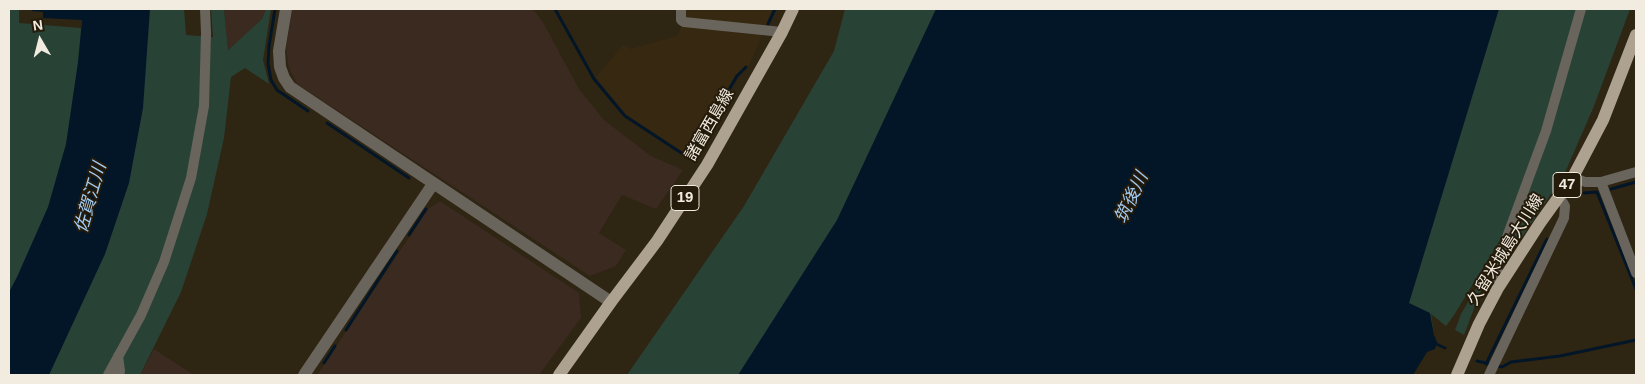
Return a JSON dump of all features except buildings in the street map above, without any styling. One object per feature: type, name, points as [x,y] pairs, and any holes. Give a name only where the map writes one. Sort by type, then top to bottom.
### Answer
[{"type":"main road","name":"諸富西島線","points":[[559,375],[657,241],[706,165],[782,32],[793,9]]},
{"type":"main road","name":"久留米城島大川線","points":[[1460,372],[1479,324],[1498,288],[1573,177],[1603,120],[1636,35]]},
{"type":"street","points":[[108,375],[141,315],[164,262],[191,178],[204,106],[206,68],[205,9]]},
{"type":"street","points":[[286,9],[279,51],[280,67],[290,87],[611,302]]},
{"type":"street","points":[[681,9],[681,20],[684,22],[782,32]]},
{"type":"street","points":[[1498,288],[1497,264],[1546,131],[1581,9]]},
{"type":"street","points":[[1573,177],[1586,182],[1601,182],[1636,172]]},
{"type":"street","points":[[1601,182],[1636,273]]},
{"type":"street","points":[[304,375],[433,184]]},
{"type":"street","points":[[1490,373],[1564,218],[1565,206],[1559,196]]},
{"type":"street","points":[[118,356],[119,375]]},
{"type":"shaded area","points":[[224,9],[266,9],[262,19],[228,50]]},
{"type":"shaded area","points":[[292,9],[533,9],[543,22],[579,89],[604,120],[651,156],[683,170],[656,209],[622,195],[599,233],[626,250],[616,266],[590,276],[297,84],[289,68],[286,49]]},
{"type":"shaded area","points":[[685,9],[773,9],[748,68],[735,75],[689,156],[625,114],[596,77],[623,45],[631,49],[677,36],[683,24]]},
{"type":"shaded area","points":[[440,201],[579,293],[581,318],[539,375],[317,375],[428,209]]},
{"type":"shaded area","points":[[154,349],[194,375],[140,375]]},
{"type":"green space","points":[[9,9],[19,9],[19,23],[81,28],[82,19],[80,139],[9,320]]},
{"type":"green space","points":[[140,9],[184,9],[186,35],[213,37],[211,9],[224,9],[228,50],[262,19],[266,9],[271,9],[263,60],[269,84],[245,68],[231,77],[224,138],[207,214],[181,292],[140,375],[38,375]]},
{"type":"green space","points":[[845,9],[963,9],[752,375],[627,375],[744,206],[834,51]]},
{"type":"green space","points":[[1474,9],[1579,9],[1544,131],[1505,232],[1446,326],[1431,314],[1434,335],[1382,312]]},
{"type":"green space","points":[[1584,9],[1630,9],[1594,106],[1564,175],[1503,265],[1511,231]]},
{"type":"green space","points":[[1492,261],[1464,335],[1455,330],[1461,314]]},
{"type":"water","name":"佐賀江川","points":[[32,9],[150,9],[143,108],[129,183],[105,254],[49,375],[9,375],[9,292],[48,207],[66,144],[82,20],[43,18],[43,12],[32,11]]},
{"type":"water","name":"筑後川","points":[[936,9],[1499,9],[1409,303],[1430,313],[1437,342],[1435,349],[1427,352],[1413,375],[738,375],[837,220]]},
{"type":"waterway","points":[[275,9],[269,46],[268,64],[271,80],[277,90],[308,111]]},
{"type":"waterway","points":[[555,9],[594,79],[625,116],[689,158],[737,76],[746,67]]},
{"type":"waterway","points":[[768,24],[775,9]]},
{"type":"waterway","points":[[327,123],[409,178]]},
{"type":"waterway","points":[[1611,189],[1636,182]]},
{"type":"waterway","points":[[1584,193],[1597,192],[1636,289]]},
{"type":"waterway","points":[[409,235],[426,209]]},
{"type":"waterway","points":[[1486,364],[1547,239]]},
{"type":"waterway","points":[[346,330],[397,251]]},
{"type":"waterway","points":[[1477,361],[1502,367],[1511,362],[1560,356],[1636,340]]},
{"type":"waterway","points":[[1434,343],[1445,348]]},
{"type":"waterway","points":[[324,363],[335,346]]}]
